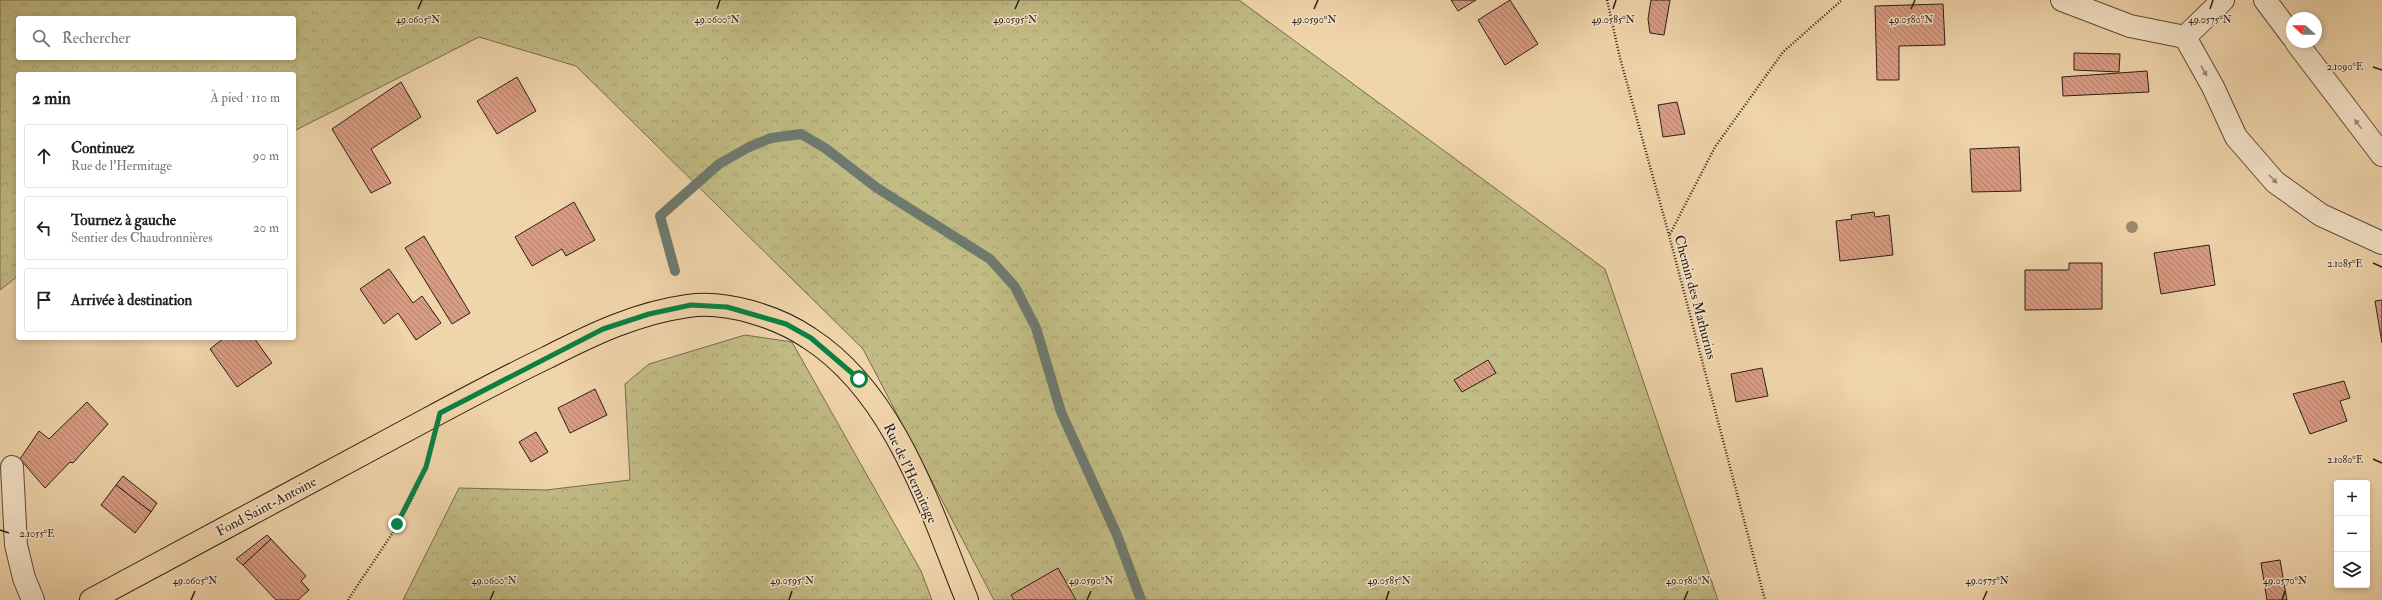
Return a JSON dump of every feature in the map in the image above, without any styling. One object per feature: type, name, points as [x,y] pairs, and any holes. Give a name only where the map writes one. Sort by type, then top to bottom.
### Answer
[{"type":"main road","name":"Rue de l'Hermitage","points":[[440,413],[603,329],[649,314],[691,305],[727,307],[780,322],[811,338],[836,358],[859,379],[880,408],[899,440],[967,600]]},
{"type":"main road","name":"Fond Saint-Antoine","points":[[91,600],[440,413]]},
{"type":"street","points":[[2062,0],[2130,26],[2185,37],[2213,87],[2236,137],[2275,182],[2321,215],[2382,243]]},
{"type":"street","points":[[2185,37],[2223,0]]},
{"type":"street","points":[[2265,0],[2286,28]]},
{"type":"street","points":[[2301,48],[2382,155]]},
{"type":"street","points":[[12,467],[16,545],[24,578],[33,600]]},
{"type":"path","name":"Chemin des Mathurins","points":[[1607,0],[1620,58],[1669,235],[1765,600]]},
{"type":"path","points":[[1669,235],[1714,147],[1783,52],[1842,0]]},
{"type":"path","points":[[348,600],[397,524],[426,467],[440,413]]},
{"type":"green space","points":[[0,0],[1239,0],[1605,269],[1718,600],[994,600],[863,349],[576,66],[479,37],[296,130],[296,72],[16,72],[16,278],[0,290]]},
{"type":"green space","points":[[745,335],[792,342],[921,571],[932,600],[403,600],[459,488],[546,490],[630,480],[625,384],[649,364]]},
{"type":"building","points":[[1451,0],[1476,0],[1458,11]]},
{"type":"building","points":[[1510,0],[1538,44],[1505,65],[1478,20]]},
{"type":"building","points":[[1651,0],[1670,0],[1664,35],[1650,33],[1648,19]]},
{"type":"building","points":[[1943,4],[1945,45],[1899,46],[1899,80],[1877,80],[1875,6]]},
{"type":"building","points":[[2074,53],[2120,54],[2119,72],[2074,70]]},
{"type":"building","points":[[2147,71],[2149,92],[2063,96],[2062,77]]},
{"type":"building","points":[[517,77],[536,111],[497,134],[477,101]]},
{"type":"building","points":[[401,82],[421,117],[371,149],[391,183],[371,193],[332,129]]},
{"type":"building","points":[[1677,102],[1685,134],[1663,137],[1658,105]]},
{"type":"building","points":[[2019,147],[2021,191],[1972,192],[1970,149]]},
{"type":"building","points":[[574,202],[595,240],[566,256],[562,249],[532,266],[515,237]]},
{"type":"building","points":[[1874,212],[1875,217],[1889,215],[1893,255],[1840,261],[1836,221],[1852,219],[1851,215]]},
{"type":"building","points":[[424,236],[470,313],[452,324],[405,248]]},
{"type":"building","points":[[2209,245],[2215,285],[2161,294],[2154,253]]},
{"type":"building","points":[[2069,263],[2102,263],[2102,309],[2025,310],[2025,270],[2069,270]]},
{"type":"building","points":[[389,269],[413,303],[422,296],[441,323],[416,340],[398,313],[384,324],[360,289]]},
{"type":"building","points":[[2382,300],[2382,343],[2375,301]]},
{"type":"building","points":[[221,340],[255,340],[272,363],[237,387],[210,349]]},
{"type":"building","points":[[1488,360],[1496,373],[1462,392],[1454,380]]},
{"type":"building","points":[[1762,368],[1768,396],[1736,402],[1731,374]]},
{"type":"building","points":[[2344,381],[2350,398],[2340,401],[2347,421],[2310,434],[2293,394]]},
{"type":"building","points":[[595,389],[607,415],[570,433],[558,408]]},
{"type":"building","points":[[87,402],[108,424],[73,463],[70,462],[45,488],[20,459],[39,431],[49,439]]},
{"type":"building","points":[[536,432],[548,452],[531,462],[519,442]]},
{"type":"building","points":[[123,476],[157,503],[151,512],[116,485]]},
{"type":"building","points":[[116,485],[151,512],[135,533],[101,505]]},
{"type":"building","points":[[267,535],[271,539],[243,565],[236,559]]},
{"type":"building","points":[[271,539],[306,576],[301,581],[309,590],[298,600],[276,600],[243,565]]},
{"type":"building","points":[[2280,560],[2287,600],[2267,600],[2261,563]]},
{"type":"building","points":[[1058,568],[1076,600],[1014,600],[1011,595]]},
{"type":"waterway","points":[[675,271],[660,216],[719,164],[749,147],[771,138],[801,134],[825,148],[877,188],[990,259],[1015,287],[1036,328],[1061,412],[1117,535],[1141,600]]},
{"type":"route","points":[[397,524],[426,467],[440,413],[504,378],[603,329],[649,314],[691,305],[727,307],[760,315],[786,324],[811,338],[859,379]]}]
